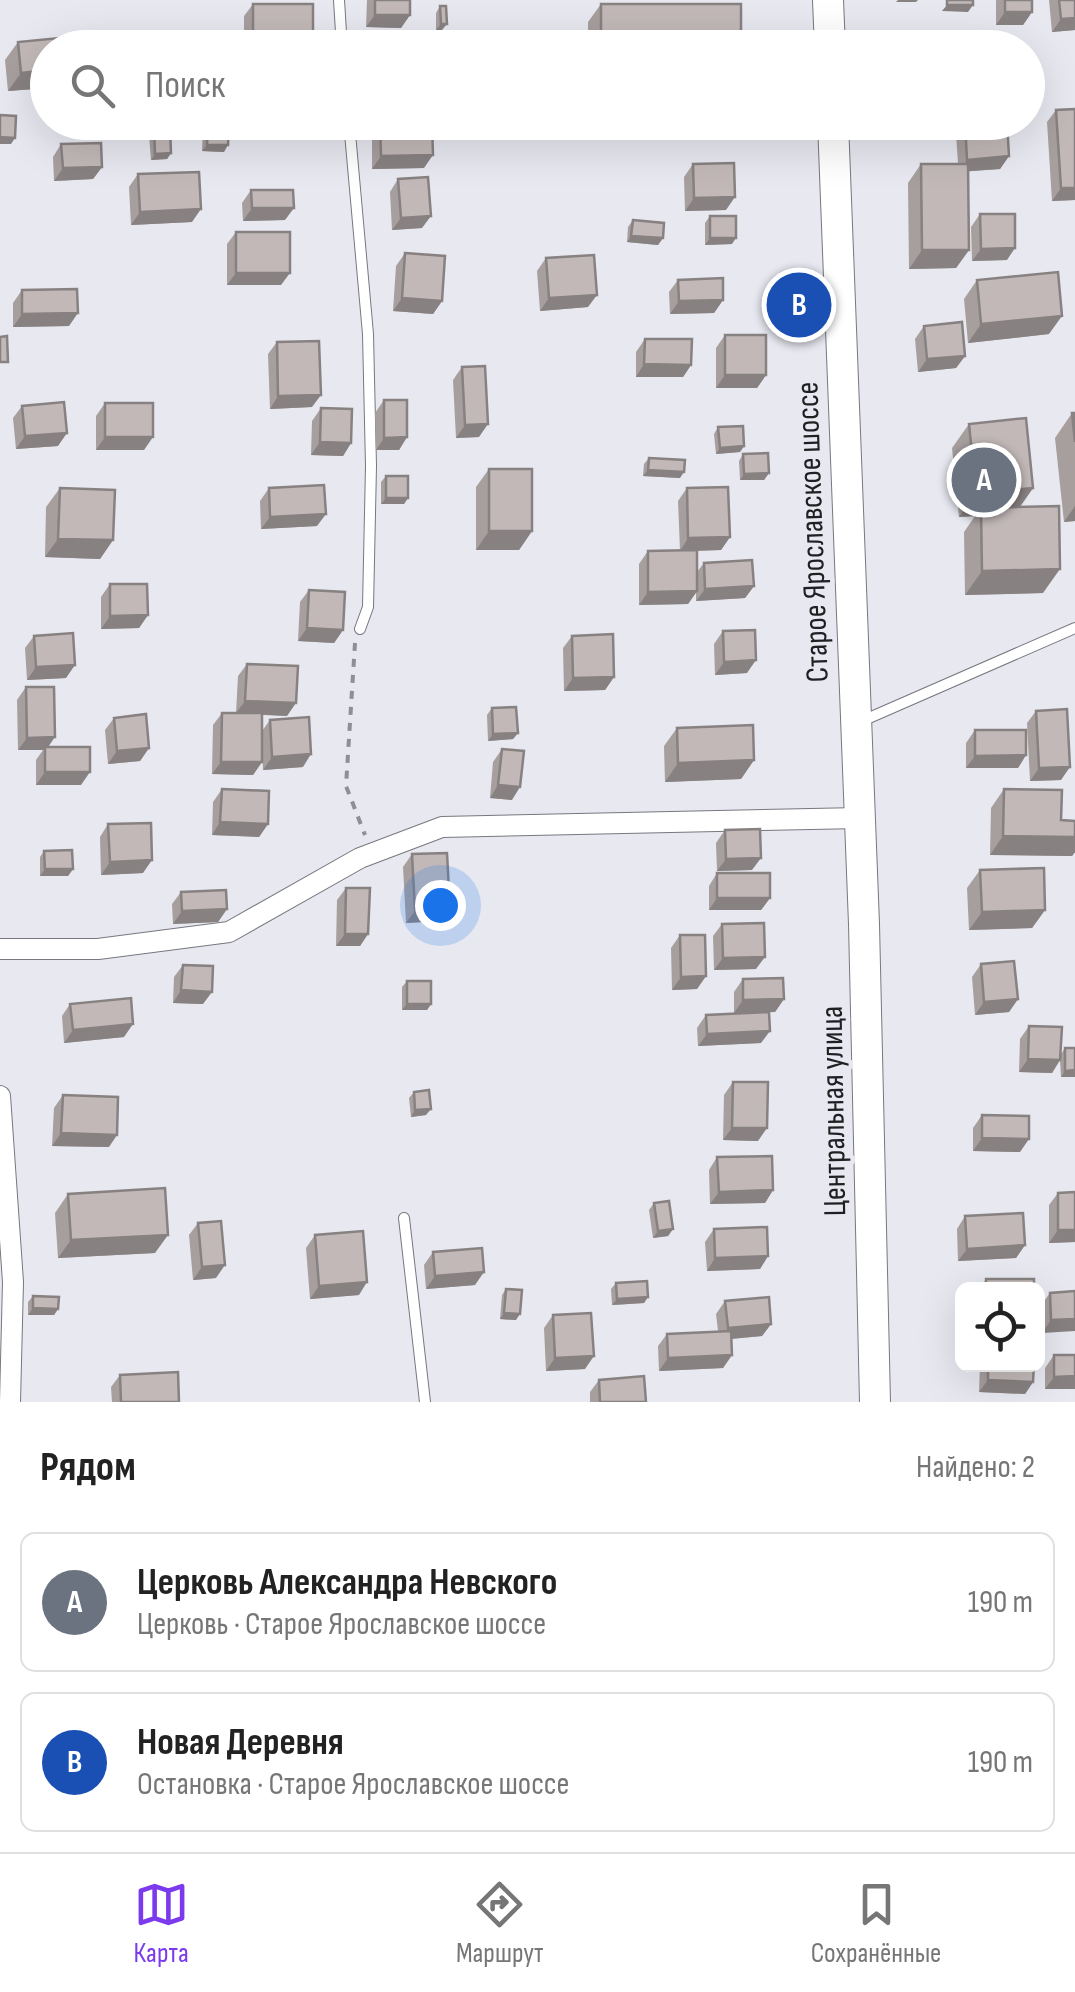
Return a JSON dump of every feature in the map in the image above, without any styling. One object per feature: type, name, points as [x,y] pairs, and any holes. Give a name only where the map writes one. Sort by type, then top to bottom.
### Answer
[{"type":"main road","points":[[828,0],[829,30]]},
{"type":"main road","name":"Старое Ярославское шоссе","points":[[833,140],[860,818]]},
{"type":"main road","name":"Центральная улица","points":[[860,818],[875,1402]]},
{"type":"street","points":[[0,948],[98,948],[229,932],[372,853],[442,827],[860,818]]},
{"type":"street","points":[[0,1096],[14,1282],[10,1402]]},
{"type":"lane","points":[[339,0],[341,30]]},
{"type":"lane","points":[[351,140],[368,334],[371,466],[368,606],[360,628]]},
{"type":"lane","points":[[856,724],[1075,628]]},
{"type":"lane","points":[[404,1218],[425,1402]]},
{"type":"path","points":[[360,628],[354,646],[346,786],[372,853]]},
{"type":"building","points":[[375,0],[410,0],[410,15],[375,15]]},
{"type":"building","points":[[947,0],[973,0],[973,5],[947,5]]},
{"type":"building","points":[[1005,0],[1032,0],[1032,12],[1005,12]]},
{"type":"building","points":[[1059,0],[1075,0],[1075,18],[1061,19]]},
{"type":"building","points":[[253,4],[313,4],[313,30],[253,30]]},
{"type":"building","points":[[601,4],[741,4],[741,30],[601,30]]},
{"type":"building","points":[[440,6],[446,6],[447,24],[441,24]]},
{"type":"building","points":[[30,41],[30,72],[21,73],[18,42]]},
{"type":"building","points":[[1075,109],[1075,188],[1061,188],[1056,110]]},
{"type":"building","points":[[0,115],[16,116],[15,138],[0,137]]},
{"type":"building","points":[[154,140],[170,140],[171,153],[155,154]]},
{"type":"building","points":[[207,140],[228,140],[228,145],[207,145]]},
{"type":"building","points":[[381,140],[433,140],[433,155],[381,156]]},
{"type":"building","points":[[966,140],[1008,140],[1009,156],[967,160]]},
{"type":"building","points":[[101,143],[102,167],[63,168],[61,144]]},
{"type":"building","points":[[734,163],[735,197],[694,198],[693,164]]},
{"type":"building","points":[[921,164],[968,164],[969,250],[922,250]]},
{"type":"building","points":[[199,172],[201,209],[140,212],[138,174]]},
{"type":"building","points":[[428,177],[431,216],[401,218],[398,179]]},
{"type":"building","points":[[251,190],[293,190],[294,208],[252,208]]},
{"type":"building","points":[[980,214],[1015,214],[1015,248],[981,249]]},
{"type":"building","points":[[710,216],[736,216],[736,238],[710,238]]},
{"type":"building","points":[[633,220],[664,223],[663,238],[631,236]]},
{"type":"building","points":[[236,232],[290,232],[290,273],[236,273]]},
{"type":"building","points":[[405,253],[445,256],[442,301],[402,298]]},
{"type":"building","points":[[594,255],[597,295],[549,298],[546,258]]},
{"type":"building","points":[[1058,272],[1062,316],[981,324],[977,280]]},
{"type":"building","points":[[723,278],[723,300],[679,301],[678,280]]},
{"type":"building","points":[[77,289],[78,313],[22,314],[22,290]]},
{"type":"building","points":[[962,322],[965,356],[927,359],[924,326]]},
{"type":"building","points":[[725,335],[766,335],[766,375],[725,375]]},
{"type":"building","points":[[7,336],[8,362],[0,362],[0,337]]},
{"type":"building","points":[[645,339],[692,339],[691,365],[644,364]]},
{"type":"building","points":[[319,341],[321,395],[278,396],[277,342]]},
{"type":"building","points":[[485,366],[488,424],[465,425],[462,367]]},
{"type":"building","points":[[384,400],[407,400],[407,437],[384,438]]},
{"type":"building","points":[[64,402],[67,433],[25,436],[22,406]]},
{"type":"building","points":[[105,403],[153,403],[153,437],[105,437]]},
{"type":"building","points":[[321,408],[352,409],[351,443],[320,442]]},
{"type":"building","points":[[1026,418],[1033,488],[976,493],[969,424]]},
{"type":"building","points":[[743,426],[744,446],[720,448],[718,427]]},
{"type":"building","points":[[768,453],[769,473],[744,474],[743,454]]},
{"type":"building","points":[[649,458],[685,460],[684,472],[648,470]]},
{"type":"building","points":[[489,469],[532,469],[532,531],[489,531]]},
{"type":"building","points":[[386,476],[408,476],[408,498],[386,498]]},
{"type":"building","points":[[324,485],[326,514],[270,517],[269,488]]},
{"type":"building","points":[[728,487],[730,537],[688,538],[687,488]]},
{"type":"building","points":[[60,488],[115,490],[113,540],[58,539]]},
{"type":"building","points":[[1059,506],[1060,569],[982,571],[981,508]]},
{"type":"building","points":[[697,550],[697,591],[648,592],[648,551]]},
{"type":"building","points":[[752,560],[754,586],[705,589],[704,563]]},
{"type":"building","points":[[110,584],[147,584],[148,615],[110,616]]},
{"type":"building","points":[[309,590],[345,592],[343,630],[307,628]]},
{"type":"building","points":[[755,630],[756,660],[724,662],[723,631]]},
{"type":"building","points":[[73,633],[75,665],[36,667],[34,636]]},
{"type":"building","points":[[613,634],[614,677],[573,678],[572,636]]},
{"type":"building","points":[[247,664],[298,666],[296,703],[245,701]]},
{"type":"building","points":[[26,687],[54,687],[55,737],[27,738]]},
{"type":"building","points":[[516,707],[518,733],[493,734],[492,708]]},
{"type":"building","points":[[1067,709],[1070,767],[1039,768],[1036,711]]},
{"type":"building","points":[[222,713],[262,713],[262,762],[221,762]]},
{"type":"building","points":[[146,714],[149,748],[117,751],[114,718]]},
{"type":"building","points":[[309,717],[311,754],[272,757],[270,720]]},
{"type":"building","points":[[753,725],[754,760],[678,763],[677,728]]},
{"type":"building","points":[[975,730],[1026,730],[1026,755],[975,756]]},
{"type":"building","points":[[45,747],[90,747],[90,772],[45,772]]},
{"type":"building","points":[[502,749],[524,751],[520,787],[498,785]]},
{"type":"building","points":[[222,789],[269,791],[268,824],[220,822]]},
{"type":"building","points":[[1004,789],[1062,790],[1061,820],[1075,821],[1075,837],[1003,836]]},
{"type":"building","points":[[151,823],[152,860],[110,862],[108,824]]},
{"type":"building","points":[[760,829],[761,858],[726,859],[725,830]]},
{"type":"building","points":[[72,850],[73,869],[45,869],[44,851]]},
{"type":"building","points":[[447,853],[450,909],[415,911],[412,854]]},
{"type":"building","points":[[1044,868],[1045,910],[982,912],[980,870]]},
{"type":"building","points":[[717,873],[770,873],[770,898],[717,898]]},
{"type":"building","points":[[346,888],[370,888],[368,934],[345,934]]},
{"type":"building","points":[[226,890],[227,909],[182,911],[181,892]]},
{"type":"building","points":[[764,923],[765,957],[723,958],[722,924]]},
{"type":"building","points":[[680,935],[705,935],[706,976],[681,977]]},
{"type":"building","points":[[1014,961],[1018,999],[984,1002],[981,964]]},
{"type":"building","points":[[183,965],[213,966],[212,992],[181,990]]},
{"type":"building","points":[[783,978],[784,999],[743,1000],[743,979]]},
{"type":"building","points":[[407,981],[431,981],[431,1004],[407,1004]]},
{"type":"building","points":[[131,998],[133,1024],[73,1030],[70,1004]]},
{"type":"building","points":[[769,1012],[770,1031],[707,1034],[706,1015]]},
{"type":"building","points":[[1029,1026],[1062,1027],[1060,1060],[1028,1059]]},
{"type":"building","points":[[1065,1048],[1075,1048],[1075,1070],[1065,1071]]},
{"type":"building","points":[[733,1082],[768,1082],[767,1128],[732,1128]]},
{"type":"building","points":[[429,1090],[431,1109],[415,1110],[414,1092]]},
{"type":"building","points":[[63,1095],[118,1097],[117,1135],[61,1133]]},
{"type":"building","points":[[982,1115],[1029,1116],[1029,1139],[982,1138]]},
{"type":"building","points":[[772,1156],[773,1190],[719,1192],[717,1157]]},
{"type":"building","points":[[165,1188],[168,1235],[71,1240],[68,1194]]},
{"type":"building","points":[[1075,1192],[1075,1230],[1058,1230],[1058,1193]]},
{"type":"building","points":[[669,1201],[673,1229],[658,1231],[654,1203]]},
{"type":"building","points":[[1023,1213],[1025,1245],[967,1249],[965,1216]]},
{"type":"building","points":[[221,1221],[225,1265],[202,1267],[198,1223]]},
{"type":"building","points":[[767,1227],[768,1256],[715,1258],[714,1229]]},
{"type":"building","points":[[363,1231],[367,1282],[319,1286],[315,1235]]},
{"type":"building","points":[[482,1248],[484,1272],[435,1276],[433,1252]]},
{"type":"building","points":[[986,1279],[1034,1279],[1034,1282]]},
{"type":"building","points":[[647,1281],[648,1297],[617,1299],[616,1283]]},
{"type":"building","points":[[506,1289],[522,1290],[520,1314],[504,1313]]},
{"type":"building","points":[[1075,1291],[1075,1319],[1051,1320],[1050,1293]]},
{"type":"building","points":[[33,1296],[59,1297],[58,1309],[33,1308]]},
{"type":"building","points":[[769,1297],[771,1324],[728,1328],[725,1301]]},
{"type":"building","points":[[591,1313],[594,1356],[555,1358],[553,1315]]},
{"type":"building","points":[[731,1331],[732,1355],[668,1358],[667,1334]]},
{"type":"building","points":[[1054,1355],[1075,1355],[1075,1376],[1054,1377]]},
{"type":"building","points":[[178,1372],[179,1402],[121,1402],[120,1375]]},
{"type":"building","points":[[988,1372],[1034,1372],[1033,1382],[988,1380]]},
{"type":"building","points":[[644,1376],[646,1402],[600,1402],[599,1380]]},
{"type":"place","name":"Новая Деревня","points":[[799,305]]},
{"type":"place","name":"Церковь Александра Невского","points":[[984,480]]}]
